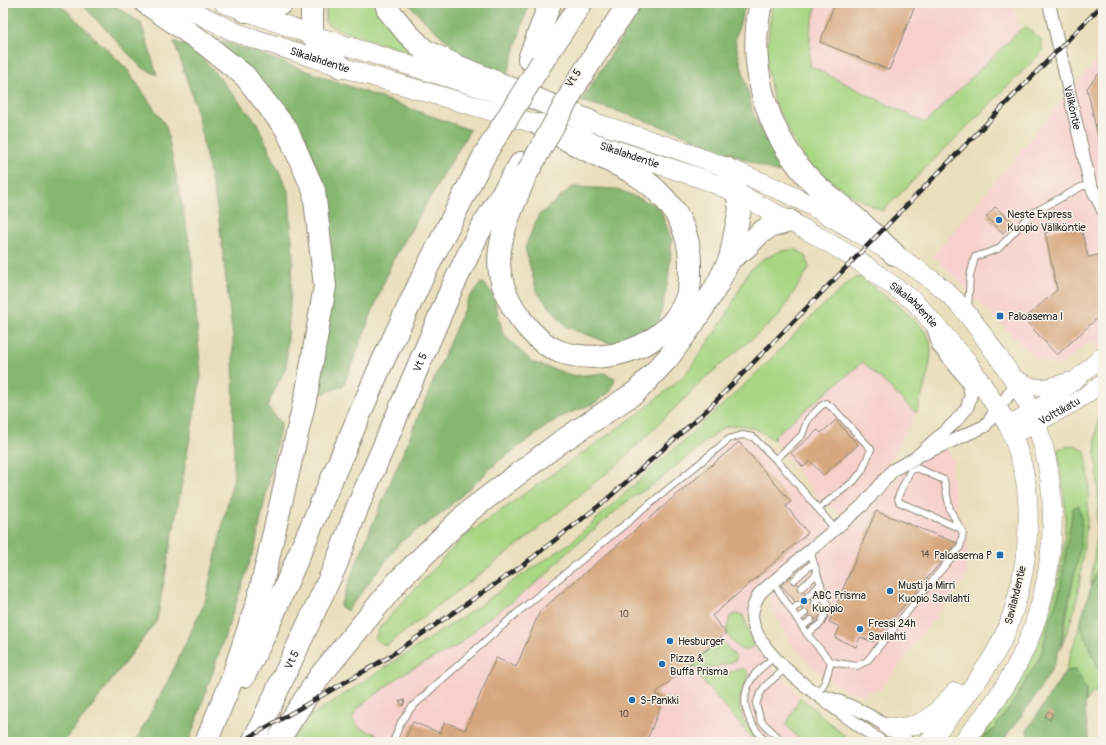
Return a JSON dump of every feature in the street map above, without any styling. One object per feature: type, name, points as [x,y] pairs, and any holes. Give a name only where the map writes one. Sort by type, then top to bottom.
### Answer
[{"type":"highway","points":[[146,3],[205,44],[245,76],[287,130],[314,191],[325,286],[307,391],[259,597],[231,682],[206,742]]},
{"type":"highway","points":[[245,11],[282,3]]},
{"type":"highway","points":[[314,3],[312,8],[312,35],[341,67]]},
{"type":"highway","points":[[386,3],[388,10],[407,33],[424,50],[458,66],[589,121]]},
{"type":"highway","points":[[535,60],[550,3]]},
{"type":"highway","points":[[211,742],[264,638],[381,365],[482,153],[535,60],[581,3]]},
{"type":"highway","name":"Vt 5","points":[[253,742],[335,567],[358,506],[451,290],[479,232],[524,168],[575,80],[624,3]]},
{"type":"highway","points":[[575,80],[629,3]]},
{"type":"highway","points":[[761,3],[757,29],[756,54],[759,81],[765,104],[776,131],[807,176],[894,254]]},
{"type":"highway","points":[[524,168],[506,220],[501,251],[500,273],[508,299],[521,320],[539,338],[560,352],[586,356],[612,355],[636,349],[654,338],[669,324],[680,310],[688,289],[690,255],[685,229],[670,204],[656,189],[632,172],[540,125]]},
{"type":"highway","points":[[277,742],[320,676],[398,581],[468,512],[559,443],[636,392],[668,358],[692,325],[715,289],[730,258],[740,209],[737,193],[726,168]]},
{"type":"highway","points":[[730,258],[745,248],[760,233],[770,227],[790,221]]},
{"type":"main road","name":"Siikalahdentie","points":[[176,3],[237,33],[341,67],[540,125],[703,179],[737,193],[819,237],[882,276],[914,302],[930,318],[967,361],[1011,431]]},
{"type":"main road","name":"Siikalahdentie","points":[[224,3],[312,35],[589,121],[726,168],[776,188],[816,208],[894,254],[938,284],[967,313],[1013,380],[1034,419]]},
{"type":"main road","name":"Volttikatu","points":[[1034,419],[1073,380],[1102,358]]},
{"type":"main road","name":"Volttikatu","points":[[1013,380],[1038,388],[1073,380]]},
{"type":"main road","name":"Volttikatu","points":[[1011,431],[1034,419],[1074,403],[1103,383]]},
{"type":"main road","points":[[967,739],[998,697],[1020,656],[1039,609],[1049,574],[1052,538],[1051,480],[1034,419]]},
{"type":"main road","name":"Savilahdentie","points":[[928,742],[960,704],[994,654],[1009,624],[1020,582],[1028,532],[1027,492],[1011,431]]},
{"type":"main road","points":[[885,734],[920,724],[945,704],[981,661],[994,654]]},
{"type":"street","name":"Väliköntie","points":[[1049,3],[1090,184],[1103,210]]},
{"type":"street","points":[[915,458],[955,422],[967,408],[971,394],[967,381],[939,347],[930,318]]},
{"type":"street","points":[[908,742],[885,734],[817,694],[785,669],[774,658],[754,626],[752,615],[755,603],[760,593],[862,506],[893,470],[915,458],[985,426],[998,409],[1013,380]]},
{"type":"street","points":[[817,694],[845,702],[885,734]]},
{"type":"lane","points":[[967,313],[970,276],[976,257],[998,249],[1031,214],[1081,187],[1090,184]]},
{"type":"lane","points":[[776,459],[802,435],[808,419],[826,403],[834,409],[871,449],[862,471],[854,481],[818,509]]},
{"type":"lane","points":[[393,742],[400,722],[411,708],[438,682],[517,613],[729,439],[742,435],[754,437],[776,459],[836,529]]},
{"type":"lane","points":[[773,582],[788,599],[792,610],[807,634],[831,662],[856,666],[867,661],[960,547],[963,533],[950,510],[944,480],[918,468],[910,471],[907,474],[898,498],[899,502],[959,528]]},
{"type":"lane","points":[[893,470],[907,474]]},
{"type":"lane","points":[[807,634],[821,623],[828,608],[810,551]]},
{"type":"lane","points":[[794,580],[813,563]]},
{"type":"lane","points":[[801,588],[817,574]]},
{"type":"lane","points":[[808,596],[821,584]]},
{"type":"lane","points":[[815,604],[824,595]]},
{"type":"lane","points":[[792,610],[798,605]]},
{"type":"lane","points":[[821,610],[827,605]]},
{"type":"lane","points":[[797,619],[805,613]]},
{"type":"lane","points":[[802,627],[811,620]]},
{"type":"lane","points":[[767,742],[748,718],[744,702],[748,688],[755,675],[774,658]]},
{"type":"lane","points":[[817,694],[825,682],[831,662]]},
{"type":"lane","points":[[783,742],[761,721],[756,704],[765,686],[785,669]]},
{"type":"shaded area","points":[[817,3],[1013,3],[1019,31],[925,123],[816,105],[809,59],[810,31]]},
{"type":"shaded area","points":[[1103,52],[1103,352],[1090,342],[1059,366],[1036,359],[933,256]]},
{"type":"shaded area","points":[[863,362],[916,413],[882,475],[854,507],[845,512],[838,512],[819,499],[774,440],[775,435]]},
{"type":"shaded area","points":[[753,437],[835,529],[778,577],[752,615],[743,616],[753,646],[800,697],[847,738],[823,742],[377,742],[378,735],[360,728],[352,719],[359,707],[406,672],[459,645],[487,619],[512,602],[545,576],[552,583],[729,439]]},
{"type":"shaded area","points":[[929,445],[947,450],[954,461],[951,469],[957,510],[968,535],[967,576],[882,688],[859,695],[845,691],[816,671],[790,642],[769,604],[770,596],[780,584],[863,516]]},
{"type":"green space","points":[[3,3],[59,3],[127,69],[166,126],[191,251],[201,377],[157,620],[84,717],[63,742],[3,742]]},
{"type":"green space","points":[[81,3],[111,3],[141,23],[157,75],[141,67]]},
{"type":"green space","points":[[327,3],[376,3],[421,55],[333,28],[325,22]]},
{"type":"green space","points":[[408,3],[529,3],[506,78],[467,59],[429,25]]},
{"type":"green space","points":[[644,3],[746,3],[735,40],[754,117],[783,167],[778,173],[656,124],[581,101]]},
{"type":"green space","points":[[772,3],[817,3],[810,31],[810,66],[925,123],[1019,31],[1026,27],[1041,40],[1043,51],[883,211],[862,201],[813,171],[797,147],[773,99],[766,59]]},
{"type":"green space","points":[[216,38],[470,130],[392,262],[343,386],[315,396],[331,212],[306,138]]},
{"type":"green space","points":[[174,41],[196,50],[257,123],[289,193],[293,257],[286,367],[267,406],[281,423],[255,547],[189,742],[135,742],[166,685],[205,602],[234,476],[233,338],[218,212],[195,104]]},
{"type":"green space","points":[[572,187],[617,189],[659,207],[672,240],[668,281],[658,325],[617,346],[567,327],[537,292],[525,248],[538,216]]},
{"type":"green space","points":[[796,249],[806,256],[809,268],[779,316],[705,378],[619,463],[527,538],[387,645],[380,643],[375,639],[380,627],[462,538],[642,411],[685,375],[726,316],[748,272],[763,259],[781,251]]},
{"type":"green space","points":[[860,277],[908,314],[924,330],[929,338],[931,346],[930,365],[925,387],[916,413],[863,362],[775,435],[774,440],[762,432],[745,426],[724,427],[654,484],[630,499],[565,554],[545,576],[512,602],[487,619],[459,645],[406,672],[359,707],[352,719],[360,728],[378,735],[377,742],[290,742],[305,720],[476,608],[570,543],[728,400],[767,363],[815,313],[853,279]]},
{"type":"green space","points":[[482,282],[493,294],[503,334],[532,362],[575,376],[604,373],[615,378],[611,391],[595,403],[558,418],[500,460],[441,514],[400,542],[347,611],[340,606],[360,554],[468,299]]},
{"type":"green space","points":[[1103,411],[1103,533],[1101,561],[1090,589],[1098,505],[1096,429]]},
{"type":"green space","points":[[1074,445],[1085,451],[1089,495],[1077,600],[1071,621],[1061,649],[1076,564],[1080,530],[1081,513],[1073,509],[1060,591],[1048,627],[1041,655],[1014,701],[994,729],[978,742],[1018,684],[1038,645],[1046,623],[1059,577],[1065,531],[1065,509],[1058,449]]},
{"type":"green space","points":[[1079,505],[1082,528],[1081,540],[1058,654],[1050,672],[1039,690],[1002,742],[978,742],[994,729],[1014,701],[1041,655],[1048,627],[1060,591],[1073,508]]},
{"type":"green space","points":[[1103,533],[1103,679],[1080,624],[1090,589],[1101,561]]},
{"type":"green space","points":[[736,614],[743,615],[753,646],[749,650],[741,650],[726,633],[730,616]]},
{"type":"green space","points":[[1080,624],[1103,679],[1103,692],[1093,692],[1086,702],[1086,691],[1072,670],[1065,672]]},
{"type":"green space","points":[[720,639],[736,657],[736,660],[725,665],[713,667],[689,667]]},
{"type":"green space","points":[[743,668],[750,674],[741,695],[740,710],[747,724],[761,742],[755,742],[697,674],[701,673],[719,676]]},
{"type":"green space","points":[[1077,670],[1086,691],[1085,711],[1089,742],[1038,742],[1028,736],[1027,730],[1065,672]]},
{"type":"green space","points":[[800,697],[847,738],[855,742],[802,742],[786,725]]},
{"type":"building","points":[[835,3],[916,3],[889,70],[820,42]]},
{"type":"building","points":[[1103,68],[1103,155],[1102,155],[1087,88]]},
{"type":"building","name":"Neste Express Kuopio Väliköntie","points":[[995,207],[1013,222],[1003,233],[986,217]]},
{"type":"building","points":[[1080,224],[1088,257],[1103,254],[1103,313],[1057,355],[1024,319],[1057,290],[1045,233]]},
{"type":"building","points":[[836,420],[858,445],[823,475],[810,461],[803,467],[791,453],[818,430],[821,433]]},
{"type":"building","points":[[739,442],[791,502],[786,506],[808,533],[712,616],[726,633],[655,694],[664,698],[646,742],[404,742],[413,722],[440,733],[445,722],[465,730],[496,658],[516,667],[540,611]]},
{"type":"building","points":[[876,511],[957,543],[873,642],[860,637],[856,647],[835,638],[840,627],[829,622]]},
{"type":"building","points":[[791,576],[823,613],[813,622],[781,585]]},
{"type":"building","points":[[405,700],[403,706],[399,701]]},
{"type":"building","points":[[1048,711],[1053,714],[1050,720],[1045,717]]},
{"type":"railway","points":[[241,742],[387,658],[523,565],[605,501],[708,409],[1103,4]]},
{"type":"place","name":"Neste Express Kuopio Väliköntie","points":[[999,220]]},
{"type":"place","name":"Paloasema I","points":[[1000,316]]},
{"type":"place","name":"Paloasema P","points":[[1000,555]]},
{"type":"place","name":"Musti ja Mirri Kuopio Savilahti","points":[[890,591]]},
{"type":"place","name":"ABC Prisma Kuopio","points":[[804,601]]},
{"type":"place","name":"Fressi 24h Savilahti","points":[[860,629]]},
{"type":"place","name":"Hesburger","points":[[670,641]]},
{"type":"place","name":"Pizza & Buffa Prisma","points":[[662,664]]},
{"type":"place","name":"S-Pankki","points":[[632,700]]}]
